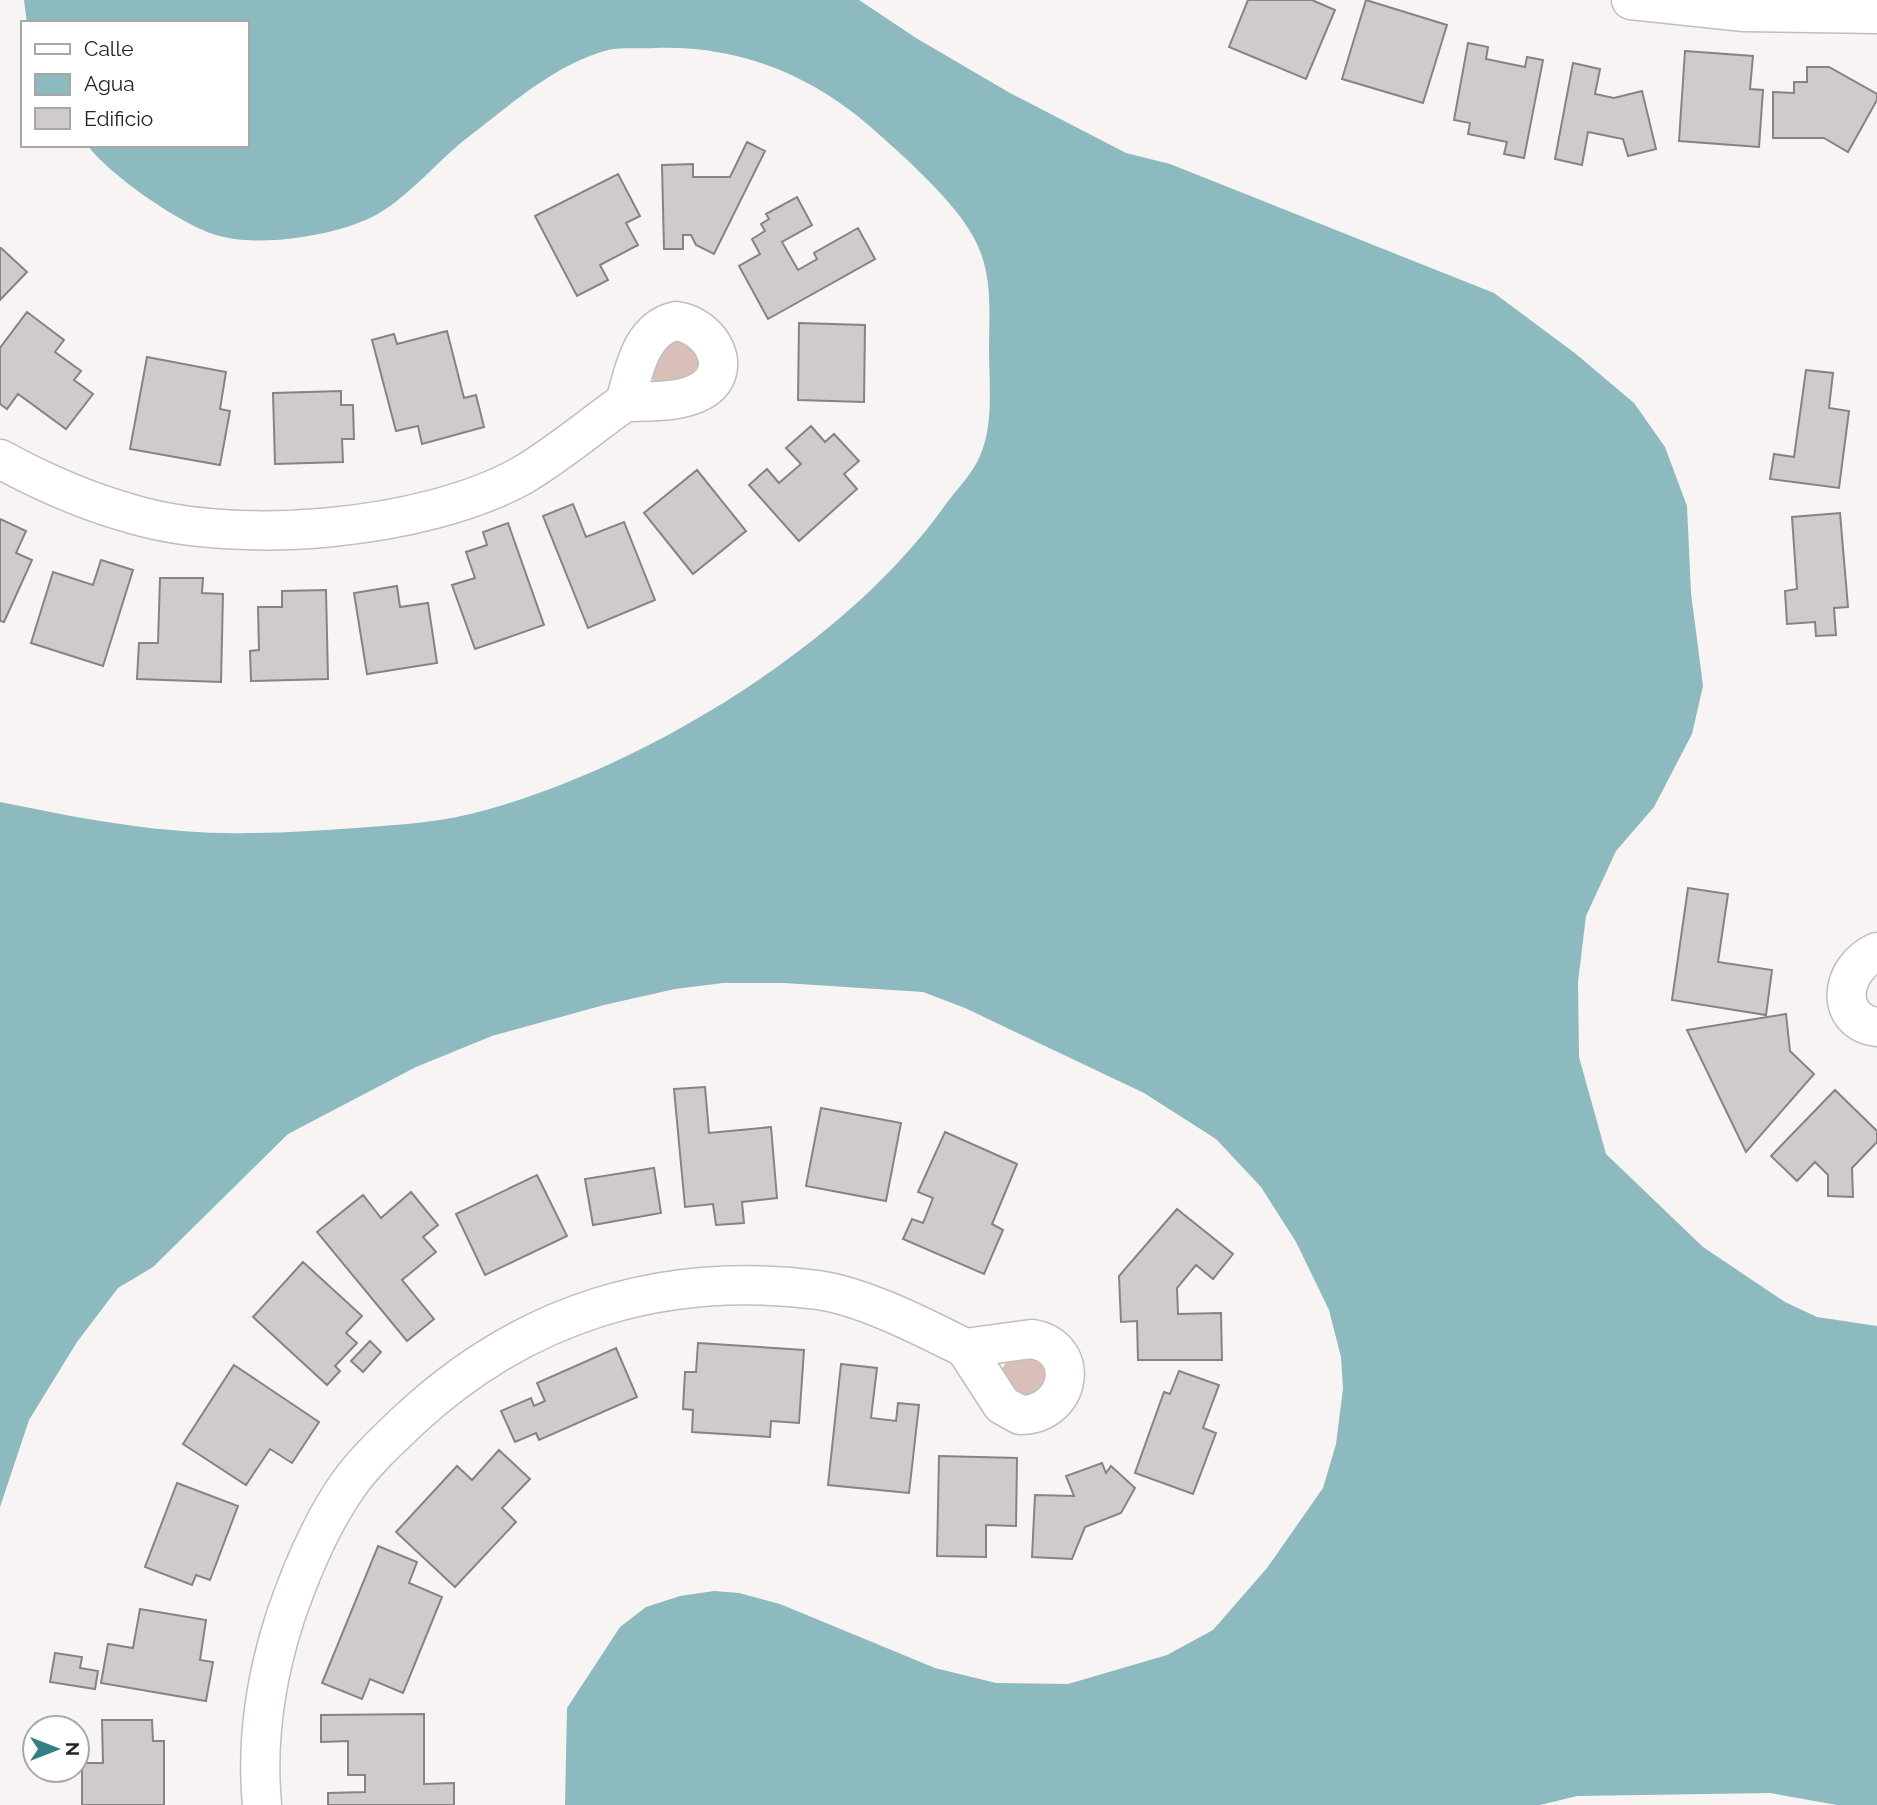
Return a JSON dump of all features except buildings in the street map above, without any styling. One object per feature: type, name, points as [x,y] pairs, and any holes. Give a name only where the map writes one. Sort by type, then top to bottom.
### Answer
[{"type":"street","points":[[1631,0],[1744,12],[1877,14]]},
{"type":"street","points":[[0,458],[42,482],[133,515],[188,525],[245,530],[320,528],[378,521],[447,506],[508,481],[520,476],[625,402]]},
{"type":"street","points":[[1877,952],[1856,966],[1849,976],[1847,988],[1853,1013],[1862,1022],[1877,1027]]},
{"type":"street","points":[[262,1805],[261,1726],[271,1664],[313,1545],[349,1484],[393,1435],[448,1383],[512,1342],[586,1310],[670,1289],[746,1285],[821,1291],[884,1311],[965,1348]]},
{"type":"shaded area","points":[[676,340],[695,353],[698,377],[659,387],[649,373],[650,357]]},
{"type":"shaded area","points":[[1010,1357],[1042,1359],[1051,1382],[1018,1404],[1001,1370]]},
{"type":"water","points":[[24,0],[859,0],[916,38],[1010,93],[1126,153],[1170,164],[1494,293],[1576,354],[1634,403],[1665,447],[1687,506],[1691,593],[1703,686],[1692,734],[1654,807],[1616,851],[1586,916],[1578,982],[1579,1057],[1606,1154],[1703,1247],[1785,1302],[1817,1317],[1877,1326],[1877,1805],[1837,1805],[1770,1793],[1577,1796],[1540,1805],[565,1805],[567,1708],[620,1627],[646,1607],[680,1596],[714,1591],[739,1593],[780,1604],[935,1668],[996,1683],[1068,1684],[1167,1655],[1213,1630],[1267,1568],[1323,1488],[1336,1444],[1343,1389],[1341,1357],[1329,1310],[1296,1242],[1261,1187],[1216,1139],[1144,1093],[965,1008],[923,992],[784,983],[723,983],[675,989],[604,1005],[492,1036],[416,1067],[288,1134],[153,1267],[118,1288],[77,1342],[29,1420],[0,1507],[0,802],[140,827],[257,833],[356,828],[438,820],[486,810],[548,790],[612,763],[677,730],[740,692],[800,650],[856,604],[905,555],[973,469],[984,444],[990,403],[988,283],[982,257],[969,230],[935,187],[858,116],[806,82],[778,69],[719,52],[688,49],[625,48],[588,56],[533,87],[456,147],[412,189],[376,215],[318,234],[251,240],[213,234],[181,219],[127,183],[89,147],[248,147],[248,21],[27,21]]}]
